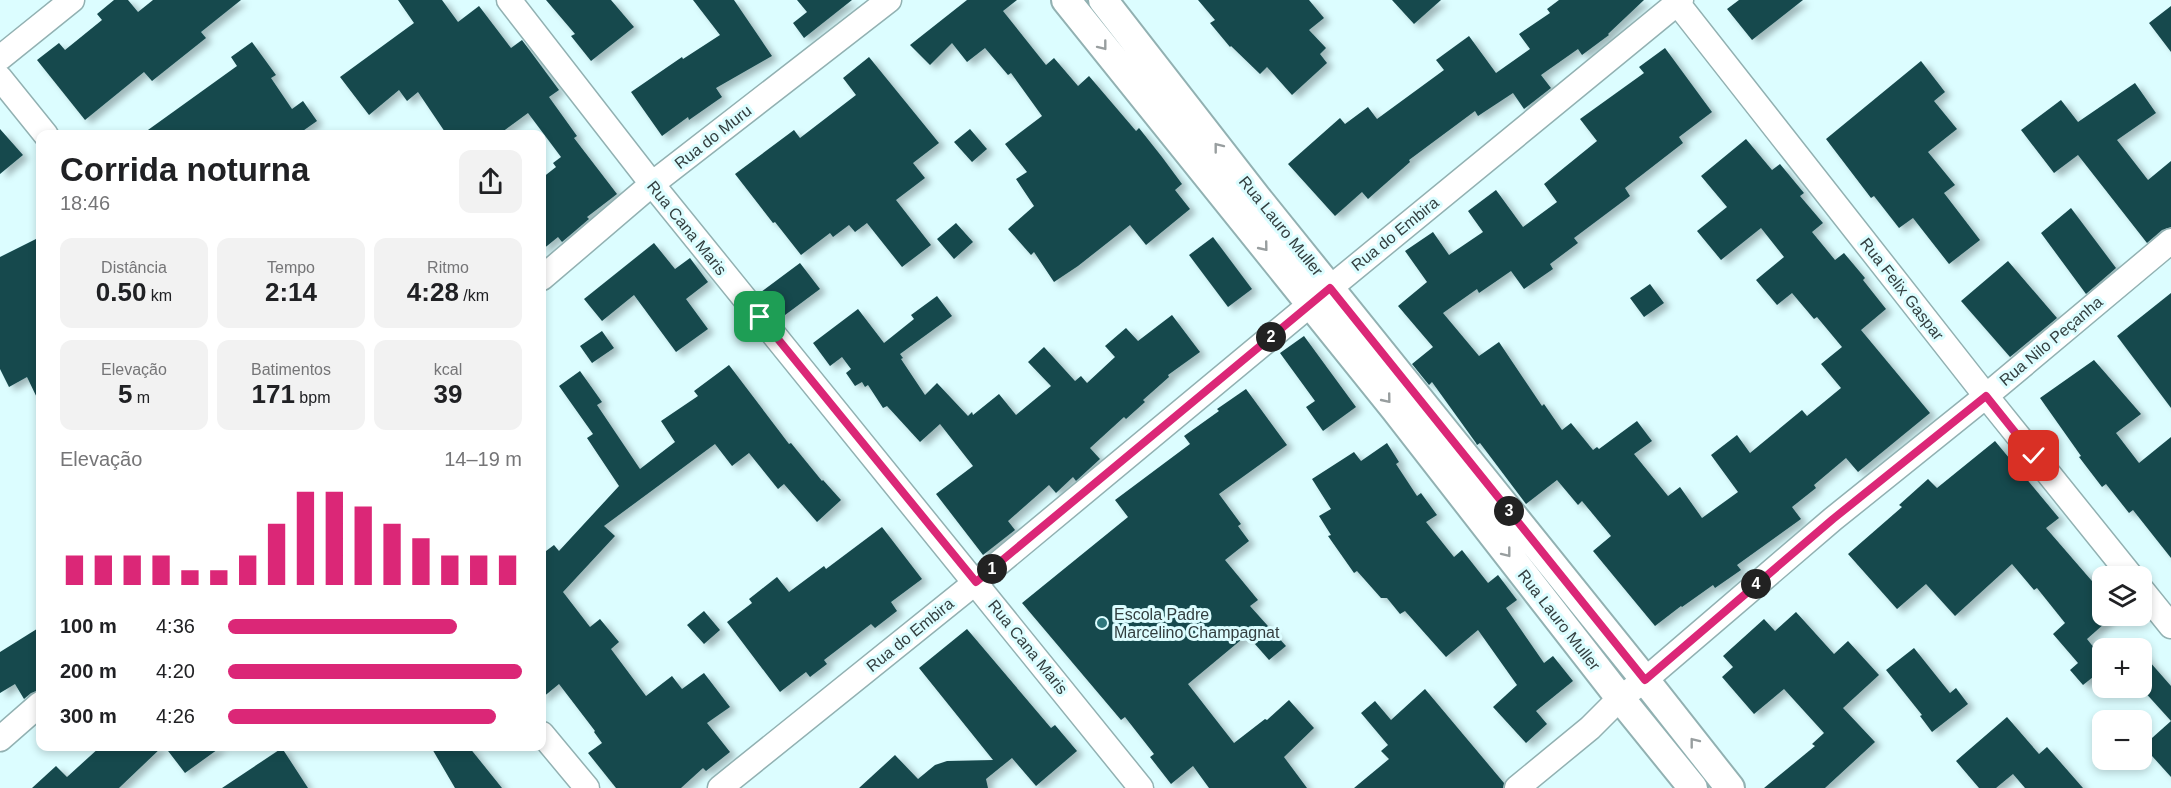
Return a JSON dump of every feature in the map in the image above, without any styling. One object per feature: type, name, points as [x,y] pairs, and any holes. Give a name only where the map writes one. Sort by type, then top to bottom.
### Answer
[{"type":"street","points":[[0,58],[72,0]]},
{"type":"street","name":"Rua Cana Maris","points":[[509,0],[652,184],[1141,788]]},
{"type":"street","name":"Rua do Muru","points":[[546,275],[652,184],[889,0]]},
{"type":"street","name":"Rua Lauro Muller","points":[[1066,0],[1248,207],[1320,296],[1645,680],[1730,788]]},
{"type":"street","name":"Rua Lauro Muller","points":[[1103,0],[1248,207]]},
{"type":"street","name":"Rua do Embira","points":[[720,788],[976,582],[1678,1]]},
{"type":"street","name":"Rua Felix Gaspar","points":[[1678,1],[1986,396],[2123,566]]},
{"type":"street","points":[[0,78],[42,130]]},
{"type":"street","name":"Rua Nilo Peçanha","points":[[1517,788],[1833,519],[1986,396],[2171,241]]},
{"type":"street","name":"Rua Lauro Muller","points":[[1320,296],[1410,428],[1693,788]]},
{"type":"street","points":[[2152,602],[2171,626]]},
{"type":"street","points":[[0,739],[36,708]]},
{"type":"street","points":[[546,739],[586,788]]},
{"type":"building","points":[[114,0],[128,0],[138,12],[153,0],[241,0],[201,32],[206,38],[152,81],[144,72],[85,120],[37,60],[59,43],[65,50],[102,20],[97,14]]},
{"type":"building","points":[[398,0],[442,0],[458,22],[479,6],[511,48],[522,40],[559,90],[549,97],[577,136],[574,138],[617,194],[587,217],[589,219],[562,242],[558,237],[546,247],[546,175],[556,167],[553,163],[561,157],[546,137],[546,130],[541,130],[528,113],[505,130],[444,130],[418,92],[407,101],[399,90],[369,115],[340,77],[414,23]]},
{"type":"building","points":[[546,0],[611,0],[634,27],[591,61],[571,36],[575,34]]},
{"type":"building","points":[[693,0],[734,0],[772,56],[716,88],[722,97],[662,136],[631,92],[682,57],[683,59],[720,35]]},
{"type":"building","points":[[797,0],[852,0],[804,38],[793,23],[807,12]]},
{"type":"building","points":[[967,0],[1017,0],[1003,11],[1046,65],[1054,58],[1078,86],[1089,76],[1136,131],[1139,128],[1162,157],[1182,184],[1175,190],[1190,209],[1146,245],[1130,225],[1054,282],[1034,252],[1031,255],[1008,229],[1034,206],[1016,179],[1027,172],[1005,144],[1042,116],[1011,73],[1008,75],[985,48],[967,62],[952,43],[930,65],[910,45]]},
{"type":"building","points":[[1198,0],[1309,0],[1324,18],[1309,30],[1326,48],[1320,54],[1327,63],[1292,95],[1267,67],[1260,74],[1230,47],[1210,23],[1215,20]]},
{"type":"building","points":[[1392,0],[1441,0],[1414,24]]},
{"type":"building","points":[[1559,0],[1644,0],[1609,35],[1582,55],[1578,49],[1541,75],[1551,88],[1524,109],[1513,93],[1478,116],[1475,111],[1409,160],[1410,162],[1368,199],[1362,192],[1335,216],[1288,164],[1340,118],[1345,124],[1368,107],[1377,119],[1444,70],[1436,60],[1469,36],[1496,73],[1530,49],[1519,34],[1550,13],[1547,9]]},
{"type":"building","points":[[1739,0],[1803,0],[1752,40],[1727,9]]},
{"type":"building","points":[[2171,6],[2171,52],[2149,23]]},
{"type":"building","points":[[252,42],[276,75],[271,78],[292,109],[303,101],[317,121],[304,130],[148,130],[237,66],[231,57]]},
{"type":"building","points":[[1665,48],[1712,112],[1679,137],[1683,143],[1625,188],[1630,196],[1574,238],[1578,243],[1550,264],[1553,269],[1524,289],[1511,271],[1479,293],[1477,289],[1443,313],[1479,356],[1499,342],[1542,406],[1544,404],[1562,430],[1571,423],[1593,450],[1597,447],[1599,449],[1637,421],[1652,441],[1634,454],[1668,496],[1680,487],[1702,518],[1738,492],[1711,455],[1737,435],[1750,453],[1802,410],[1807,416],[1841,388],[1821,364],[1842,347],[1817,317],[1814,319],[1792,293],[1777,305],[1756,280],[1784,257],[1761,228],[1721,260],[1697,231],[1727,207],[1701,176],[1746,139],[1772,170],[1780,164],[1804,193],[1800,196],[1823,223],[1812,232],[1835,260],[1844,253],[1865,278],[1863,280],[1886,309],[1861,330],[1930,413],[1858,472],[1846,458],[1814,485],[1816,488],[1792,507],[1801,519],[1737,565],[1741,570],[1715,588],[1713,585],[1655,626],[1593,551],[1611,536],[1582,501],[1578,505],[1557,480],[1526,504],[1480,443],[1477,445],[1432,382],[1429,385],[1412,364],[1433,347],[1398,306],[1427,282],[1405,251],[1433,232],[1449,255],[1483,232],[1468,211],[1496,190],[1523,227],[1557,202],[1544,184],[1597,141],[1580,119],[1644,73],[1639,67]]},
{"type":"building","points":[[869,57],[939,143],[913,163],[925,178],[896,200],[931,245],[902,267],[867,223],[855,232],[849,225],[833,237],[830,233],[801,255],[735,174],[794,130],[800,138],[856,95],[843,78]]},
{"type":"building","points":[[1921,61],[1945,92],[1934,101],[1957,129],[1928,152],[1955,185],[1944,193],[1980,240],[1949,264],[1913,218],[1899,228],[1874,196],[1871,198],[1826,139]]},
{"type":"building","points":[[2135,83],[2156,113],[2117,140],[2148,180],[2171,161],[2171,227],[2162,230],[2147,243],[2078,155],[2054,173],[2021,130],[2061,100],[2078,122]]},
{"type":"building","points":[[0,129],[23,155],[0,174]]},
{"type":"building","points":[[970,129],[987,149],[972,162],[954,142]]},
{"type":"building","points":[[2071,208],[2116,268],[2086,294],[2041,233]]},
{"type":"building","points":[[956,223],[973,242],[954,259],[937,239]]},
{"type":"building","points":[[1213,237],[1252,289],[1228,307],[1189,255]]},
{"type":"building","points":[[36,239],[36,396],[27,377],[9,387],[0,369],[0,257]]},
{"type":"building","points":[[654,243],[675,269],[690,258],[708,282],[686,299],[708,329],[676,352],[634,295],[602,321],[584,299]]},
{"type":"building","points":[[2008,261],[2057,318],[2010,357],[1961,301]]},
{"type":"building","points":[[800,263],[820,289],[781,318],[761,292]]},
{"type":"building","points":[[1650,284],[1664,303],[1644,317],[1630,298]]},
{"type":"building","points":[[2171,293],[2171,408],[2117,336]]},
{"type":"building","points":[[937,296],[952,316],[900,354],[903,358],[901,359],[925,395],[937,383],[968,416],[972,412],[973,415],[999,394],[1016,415],[1051,386],[1028,362],[1044,347],[1075,381],[1081,376],[1087,383],[1115,357],[1105,346],[1126,328],[1138,341],[1172,315],[1200,352],[1168,375],[1169,377],[1143,400],[1145,402],[1126,419],[1124,417],[1090,448],[1100,459],[1076,481],[1073,477],[1056,493],[1049,485],[1008,521],[1015,530],[983,555],[936,494],[973,466],[940,424],[920,442],[887,406],[883,408],[868,385],[865,387],[862,382],[855,386],[846,373],[851,369],[842,357],[830,366],[813,343],[858,309],[884,343],[914,319],[911,315]]},
{"type":"building","points":[[602,331],[614,348],[592,363],[580,346]]},
{"type":"building","points":[[1304,336],[1356,407],[1323,431],[1306,407],[1315,401],[1280,353]]},
{"type":"building","points":[[2094,360],[2141,414],[2116,433],[2139,463],[2171,437],[2171,558],[2133,510],[2129,513],[2106,484],[2102,487],[2040,398]]},
{"type":"building","points":[[729,365],[789,444],[791,443],[841,500],[817,522],[784,484],[778,489],[749,453],[732,466],[715,444],[604,526],[615,536],[563,592],[590,627],[600,619],[619,642],[611,649],[646,696],[672,676],[682,689],[704,673],[730,707],[707,723],[730,752],[706,771],[703,768],[681,788],[616,788],[588,753],[602,743],[595,731],[559,684],[546,695],[546,551],[554,545],[559,551],[619,486],[587,438],[593,434],[559,386],[580,371],[602,402],[597,405],[640,469],[675,442],[661,421],[698,396],[694,391]]},
{"type":"building","points":[[1246,389],[1287,445],[1219,494],[1241,524],[1238,526],[1249,541],[1225,560],[1258,600],[1250,606],[1286,646],[1269,660],[1247,635],[1188,684],[1234,743],[1265,719],[1267,720],[1289,700],[1314,728],[1284,757],[1307,788],[1209,788],[1193,766],[1171,784],[1150,757],[1154,754],[1125,717],[1121,720],[1022,603],[1128,517],[1115,500],[1190,444],[1184,436]]},
{"type":"building","points":[[1995,441],[2059,518],[2046,528],[2092,581],[2092,626],[2102,626],[2087,639],[2092,645],[2092,678],[2083,685],[2070,670],[2078,663],[2053,634],[2065,623],[2037,588],[2034,590],[2012,564],[1955,616],[1926,584],[1897,609],[1848,554],[1902,507],[1899,505],[1928,479],[1937,488]]},
{"type":"building","points":[[1387,443],[1399,462],[1396,464],[1417,496],[1421,493],[1437,515],[1426,522],[1454,557],[1462,550],[1488,583],[1498,575],[1517,600],[1506,608],[1544,663],[1553,656],[1573,681],[1536,711],[1547,724],[1526,743],[1493,707],[1517,685],[1478,630],[1446,657],[1405,611],[1400,614],[1387,598],[1381,598],[1357,571],[1354,573],[1328,536],[1331,535],[1319,516],[1331,509],[1312,479],[1354,452],[1361,461]]},
{"type":"building","points":[[882,527],[922,579],[891,602],[897,611],[875,628],[871,624],[824,660],[827,664],[810,677],[806,672],[780,692],[727,622],[752,603],[749,599],[777,577],[789,592],[824,566],[826,569]]},
{"type":"building","points":[[704,611],[720,630],[704,644],[687,625]]},
{"type":"building","points":[[1796,612],[1834,654],[1848,641],[1879,675],[1843,708],[1875,742],[1825,788],[1764,788],[1815,746],[1812,744],[1824,733],[1784,689],[1754,714],[1722,677],[1733,667],[1723,656],[1764,619],[1775,631]]},
{"type":"building","points":[[967,629],[1051,728],[1055,725],[1077,751],[1036,786],[1012,758],[986,779],[988,788],[859,788],[895,755],[918,779],[935,765],[947,761],[993,760],[919,668]]},
{"type":"building","points":[[36,630],[36,691],[24,699],[15,684],[0,693],[0,652]]},
{"type":"building","points":[[1914,648],[1950,693],[1956,688],[1968,704],[1932,732],[1920,716],[1922,715],[1886,670]]},
{"type":"building","points":[[2152,664],[2171,686],[2171,721],[2150,698],[2152,698]]},
{"type":"building","points":[[1425,689],[1504,783],[1503,788],[1354,788],[1389,759],[1381,751],[1388,745],[1361,713],[1375,701],[1391,720]]},
{"type":"building","points":[[2007,717],[2039,754],[2047,747],[2083,788],[2025,788],[2013,774],[1996,788],[1979,788],[1956,761]]},
{"type":"building","points":[[2171,721],[2171,777],[2152,756],[2152,738]]},
{"type":"building","points":[[96,751],[158,751],[119,788],[32,788],[56,766],[67,777]]},
{"type":"building","points":[[168,751],[215,751],[185,773]]},
{"type":"building","points":[[278,751],[284,751],[308,788],[222,788]]},
{"type":"building","points":[[433,751],[472,751],[502,788],[455,788]]},
{"type":"place","name":"Escola Padre Marcelino Champagnat","points":[[1102,623]]},
{"type":"route","points":[[760,317],[976,582],[1330,288],[1645,680],[1899,464],[1986,396],[2034,456]]}]
